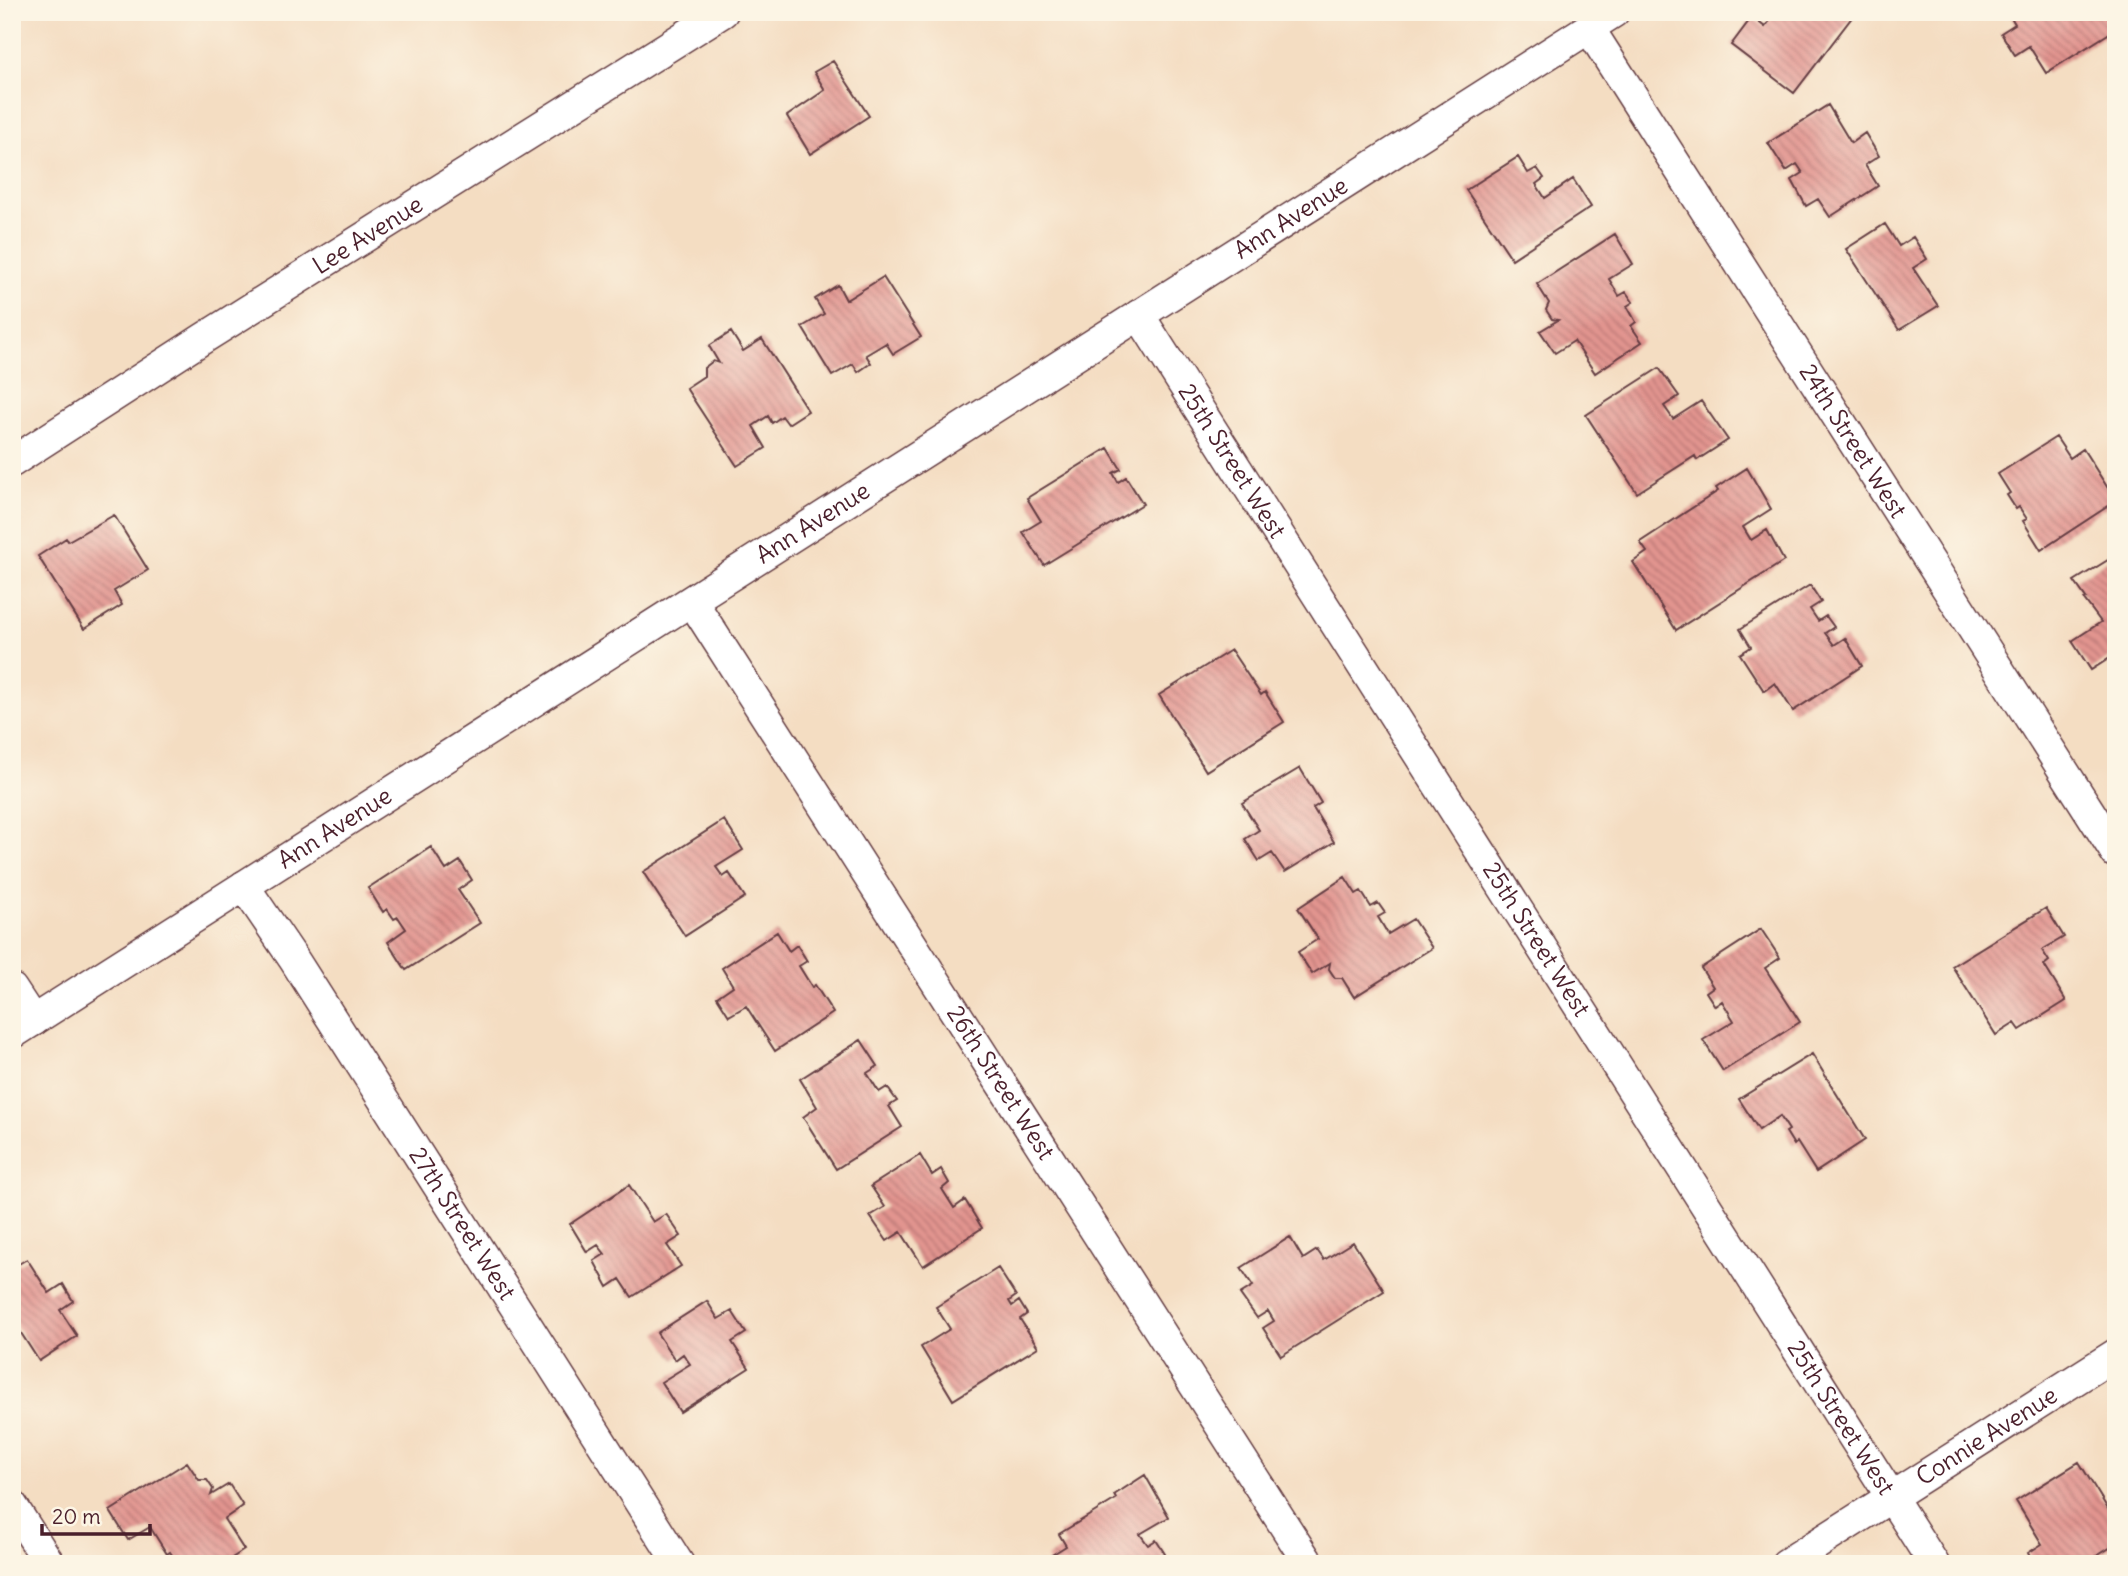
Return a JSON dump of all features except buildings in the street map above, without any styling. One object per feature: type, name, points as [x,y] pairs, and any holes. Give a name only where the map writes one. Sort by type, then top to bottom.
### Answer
[{"type":"street","name":"Lee Avenue","points":[[12,462],[723,12]]},
{"type":"street","name":"Ann Avenue","points":[[22,1027],[1602,20]]},
{"type":"street","name":"24th Street West","points":[[1602,20],[2116,853]]},
{"type":"street","name":"25th Street West","points":[[1139,315],[1934,1564]]},
{"type":"street","name":"26th Street West","points":[[692,601],[1309,1564]]},
{"type":"street","name":"27th Street West","points":[[244,886],[293,958],[679,1564]]},
{"type":"street","points":[[12,989],[22,1027]]},
{"type":"street","name":"Connie Avenue","points":[[1787,1564],[2116,1354]]},
{"type":"street","points":[[12,1505],[50,1564]]}]
